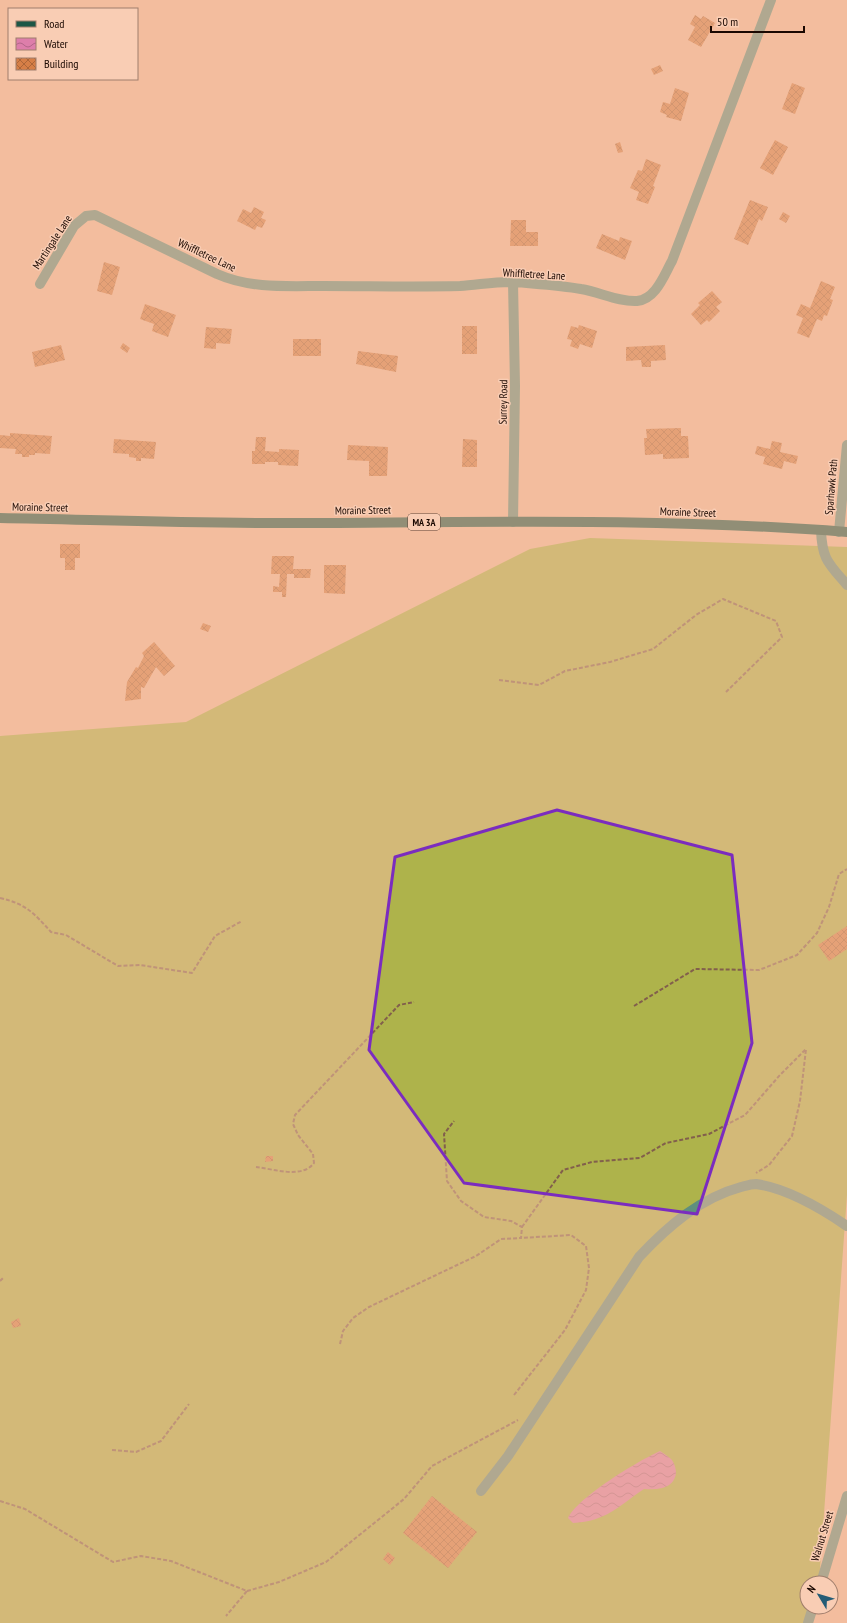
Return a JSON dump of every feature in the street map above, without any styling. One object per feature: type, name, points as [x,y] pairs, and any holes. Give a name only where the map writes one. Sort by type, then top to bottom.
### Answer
[{"type":"main road","name":"Moraine Street","points":[[0,518],[197,522],[677,523],[782,527],[843,532]]},
{"type":"street","name":"Whiffletree Lane","points":[[86,216],[95,215],[105,218],[217,274],[231,280],[252,284],[281,286],[381,287],[472,285],[513,282],[581,289],[627,300],[638,301],[647,297],[659,285],[674,254],[771,0]]},
{"type":"street","name":"Martingale Lane","points":[[40,284],[74,226],[86,216]]},
{"type":"street","name":"Surrey Road","points":[[513,282],[515,386],[513,522]]},
{"type":"street","name":"Sparhawk Path","points":[[843,532],[847,445]]},
{"type":"street","points":[[821,530],[824,555],[847,585]]},
{"type":"street","points":[[481,1491],[508,1456],[639,1257],[660,1234],[696,1208],[724,1192],[754,1184],[776,1190],[801,1200],[847,1226]]},
{"type":"street","name":"Walnut Street","points":[[822,1575],[847,1496]]},
{"type":"path","points":[[499,680],[539,685],[565,671],[610,662],[653,649],[696,615],[723,599],[776,621],[782,638],[726,692]]},
{"type":"path","points":[[634,1006],[695,969],[759,970],[797,955],[817,933],[829,907],[838,874],[847,869]]},
{"type":"path","points":[[0,898],[13,901],[34,913],[50,932],[66,935],[118,966],[140,965],[192,973],[215,936],[242,921]]},
{"type":"path","points":[[256,1166],[297,1172],[310,1169],[314,1163],[313,1154],[298,1135],[293,1124],[295,1115],[399,1005],[414,1002]]},
{"type":"path","points":[[521,1238],[522,1227],[563,1170],[592,1162],[640,1158],[666,1143],[709,1134],[745,1115],[780,1075],[806,1049],[800,1101],[792,1136],[769,1165],[753,1174]]},
{"type":"path","points":[[454,1121],[444,1134],[447,1181],[461,1201],[484,1217],[511,1221],[522,1227]]},
{"type":"path","points":[[340,1344],[343,1331],[354,1318],[369,1307],[476,1256],[501,1239],[571,1235],[586,1246],[589,1268],[586,1290],[564,1330],[514,1395]]},
{"type":"path","points":[[0,1281],[3,1278]]},
{"type":"path","points":[[112,1450],[136,1452],[161,1441],[189,1404]]},
{"type":"path","points":[[226,1616],[247,1591],[279,1582],[326,1562],[404,1499],[432,1466],[521,1419]]},
{"type":"path","points":[[0,1501],[25,1509],[113,1562],[141,1556],[170,1561],[247,1591]]},
{"type":"highlighted area","points":[[557,810],[732,855],[752,1043],[697,1214],[464,1183],[369,1050],[395,857]]},
{"type":"green space","points":[[590,538],[847,547],[847,1195],[820,1575],[799,1575],[799,1615],[812,1615],[809,1623],[0,1623],[0,736],[186,722],[530,549]]},
{"type":"water","points":[[660,1451],[671,1459],[675,1467],[675,1478],[668,1485],[659,1489],[644,1489],[611,1512],[595,1519],[573,1523],[568,1518],[584,1500],[596,1490],[624,1471]]},
{"type":"building","points":[[695,15],[701,19],[703,16],[715,23],[701,47],[688,40],[695,27],[690,24]]},
{"type":"building","points":[[660,65],[663,71],[654,75],[651,69]]},
{"type":"building","points":[[792,83],[805,88],[795,114],[782,109]]},
{"type":"building","points":[[675,88],[689,93],[681,121],[666,117],[667,115],[660,112],[663,102],[670,104]]},
{"type":"building","points":[[775,140],[788,147],[773,175],[760,168]]},
{"type":"building","points":[[620,142],[623,152],[618,153],[615,144]]},
{"type":"building","points":[[646,159],[661,165],[653,186],[655,187],[648,204],[636,200],[639,192],[630,188],[638,170],[642,171]]},
{"type":"building","points":[[750,200],[768,207],[762,221],[759,219],[748,245],[734,239]]},
{"type":"building","points":[[254,207],[264,212],[261,218],[266,220],[262,228],[257,226],[255,230],[237,221],[243,209],[251,213]]},
{"type":"building","points":[[783,212],[790,216],[786,223],[779,219]]},
{"type":"building","points":[[511,220],[526,220],[526,232],[538,232],[538,246],[510,246]]},
{"type":"building","points":[[602,234],[619,241],[620,237],[632,241],[625,260],[596,248]]},
{"type":"building","points":[[104,262],[120,267],[112,295],[97,291]]},
{"type":"building","points":[[821,281],[835,287],[830,299],[833,300],[827,316],[824,315],[822,321],[817,319],[809,338],[797,333],[803,318],[796,315],[801,304],[810,308]]},
{"type":"building","points":[[712,291],[722,302],[716,307],[720,311],[709,322],[707,320],[701,325],[691,314],[700,305],[698,303]]},
{"type":"building","points":[[145,304],[176,315],[168,337],[152,331],[154,324],[140,319]]},
{"type":"building","points":[[579,325],[597,331],[592,348],[580,344],[578,349],[570,346],[572,340],[567,339],[571,326],[578,328]]},
{"type":"building","points":[[462,326],[477,326],[477,354],[462,354]]},
{"type":"building","points":[[206,327],[232,329],[230,344],[216,343],[216,349],[204,348]]},
{"type":"building","points":[[293,339],[321,339],[321,356],[293,356]]},
{"type":"building","points":[[123,343],[130,348],[127,353],[120,348]]},
{"type":"building","points":[[61,345],[65,360],[35,367],[32,352]]},
{"type":"building","points":[[665,345],[666,360],[651,361],[651,367],[642,367],[641,360],[626,361],[626,347]]},
{"type":"building","points":[[358,351],[398,356],[396,372],[356,364]]},
{"type":"building","points":[[681,428],[681,436],[688,436],[689,458],[663,459],[663,454],[645,455],[644,438],[647,438],[646,429]]},
{"type":"building","points":[[10,433],[52,436],[50,454],[35,453],[35,455],[29,455],[29,457],[22,457],[22,454],[15,454],[16,449],[0,448],[0,435],[10,436]]},
{"type":"building","points":[[256,437],[266,437],[265,451],[279,452],[279,449],[299,450],[298,466],[278,465],[278,462],[252,464],[252,451],[255,451]]},
{"type":"building","points":[[114,439],[156,442],[154,459],[141,458],[141,461],[136,461],[136,458],[129,457],[129,454],[113,453]]},
{"type":"building","points":[[463,439],[477,440],[477,467],[462,467]]},
{"type":"building","points":[[772,441],[782,443],[780,452],[798,456],[796,464],[784,461],[782,469],[763,464],[765,457],[755,454],[757,446],[770,449]]},
{"type":"building","points":[[348,445],[388,447],[387,476],[369,476],[369,461],[347,460]]},
{"type":"building","points":[[60,544],[80,544],[80,558],[75,558],[75,570],[65,570],[65,558],[60,558]]},
{"type":"building","points":[[272,556],[294,556],[293,569],[311,569],[310,578],[294,578],[294,574],[287,574],[286,597],[282,597],[282,592],[273,592],[273,586],[279,587],[280,574],[271,574]]},
{"type":"building","points":[[324,565],[346,565],[345,594],[324,593]]},
{"type":"building","points":[[203,623],[211,626],[208,632],[200,629]]},
{"type":"building","points":[[154,642],[175,666],[164,676],[156,667],[144,688],[141,687],[141,699],[125,701],[127,682],[136,667],[138,668],[144,656],[142,653]]},
{"type":"building","points":[[847,926],[847,949],[829,961],[818,945]]},
{"type":"building","points":[[266,1156],[273,1156],[273,1161],[265,1162]]},
{"type":"building","points":[[19,1318],[21,1326],[13,1328],[11,1322]]},
{"type":"building","points":[[432,1496],[477,1532],[448,1568],[403,1533]]},
{"type":"building","points":[[388,1552],[395,1558],[390,1565],[383,1559]]}]
